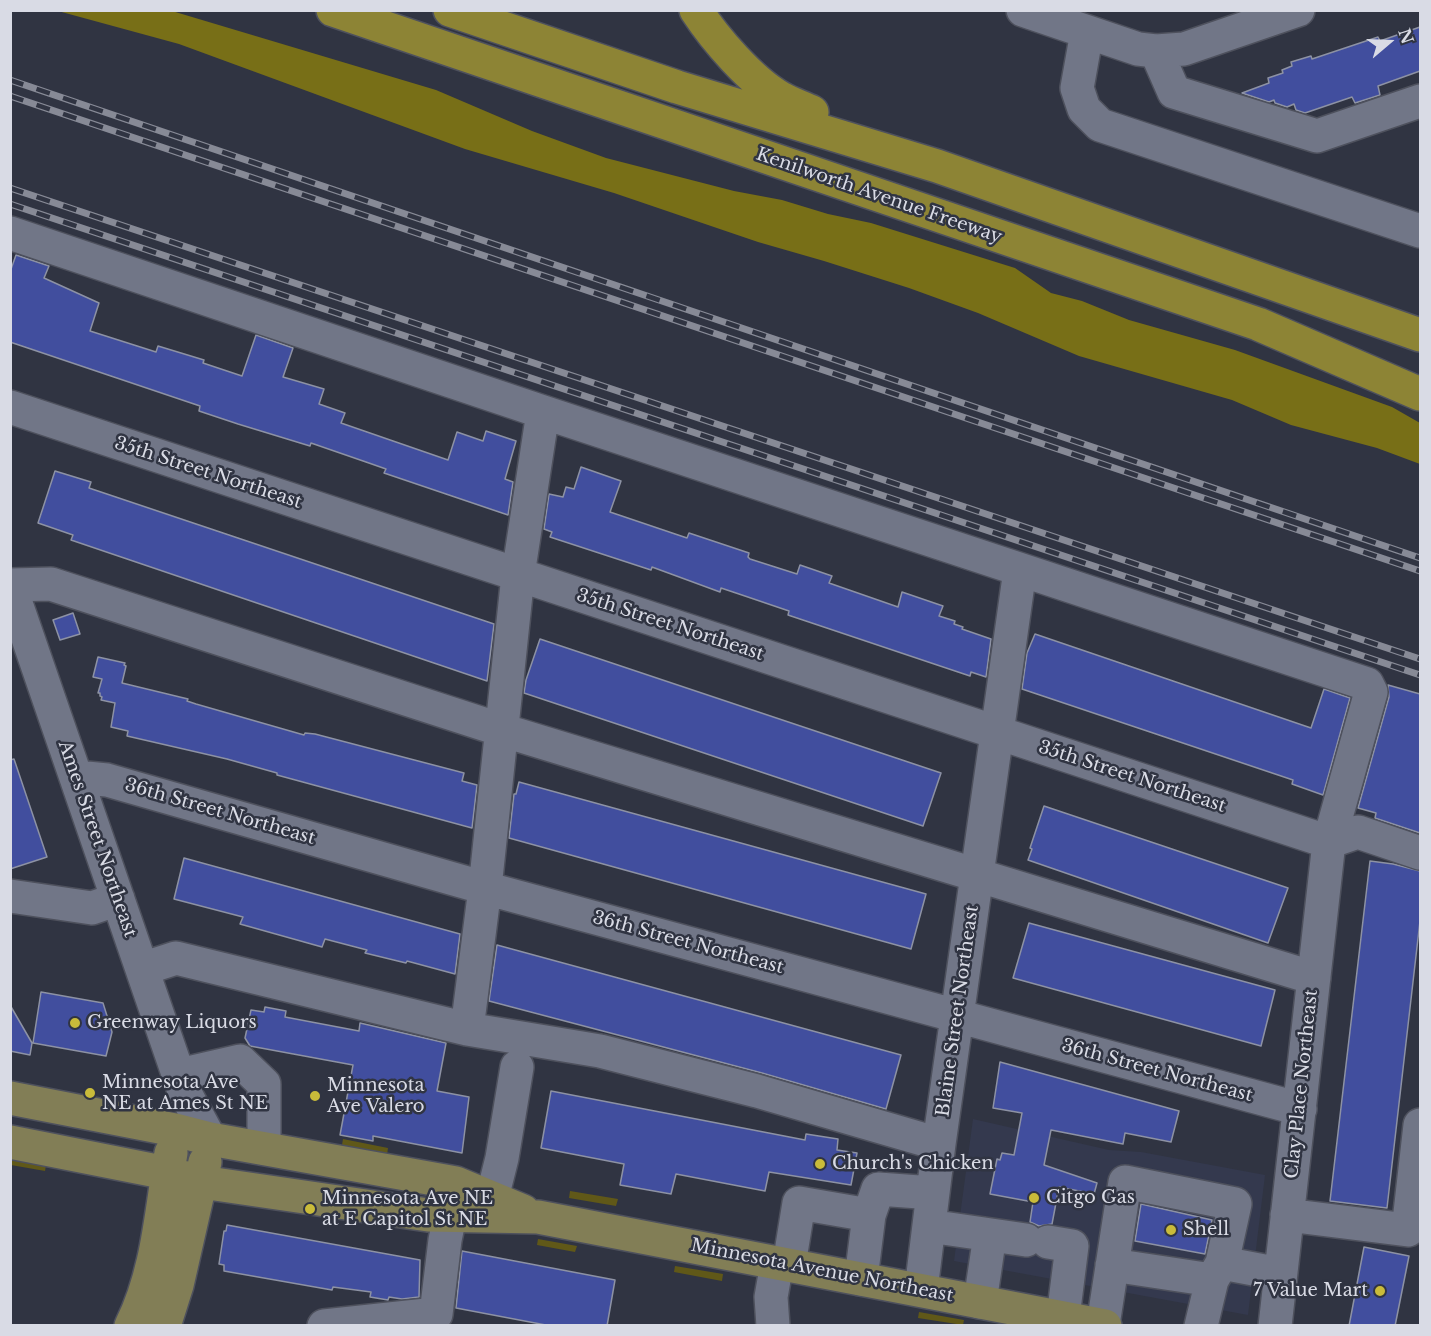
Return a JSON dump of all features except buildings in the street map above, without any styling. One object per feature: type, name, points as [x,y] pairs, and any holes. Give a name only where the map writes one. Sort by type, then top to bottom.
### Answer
[{"type":"highway","name":"Kenilworth Avenue Freeway","points":[[333,10],[1258,324],[1420,394]]},
{"type":"highway","points":[[450,10],[677,87],[938,166],[1420,335]]},
{"type":"highway","points":[[696,10],[727,51],[781,98],[938,166]]},
{"type":"highway","points":[[1293,290],[1420,326]]},
{"type":"main road","name":"Minnesota Avenue Northeast","points":[[10,1098],[210,1139],[456,1183],[538,1217]]},
{"type":"main road","points":[[131,1326],[140,1307],[152,1269],[175,1130]]},
{"type":"main road","points":[[164,1326],[177,1285],[210,1139]]},
{"type":"main road","name":"Minnesota Avenue Northeast","points":[[10,1142],[167,1173],[201,1182],[428,1215],[538,1217],[980,1302],[1024,1318],[1063,1317],[1104,1325]]},
{"type":"street","points":[[1023,10],[1138,49],[1156,51],[1184,49],[1298,10]]},
{"type":"street","points":[[1088,32],[1077,88],[1084,109],[1100,125],[1420,231]]},
{"type":"street","points":[[1156,51],[1174,92],[1317,136],[1420,101]]},
{"type":"street","name":"Clay Place Northeast","points":[[10,233],[1367,684],[1371,692],[1329,842],[1275,1326]]},
{"type":"street","name":"35th Street Northeast","points":[[10,408],[1329,842]]},
{"type":"street","points":[[467,1029],[485,888],[518,575],[543,412]]},
{"type":"street","name":"Blaine Street Northeast","points":[[921,1290],[939,1144],[1020,570]]},
{"type":"street","points":[[10,586],[51,584],[502,730],[1314,978]]},
{"type":"street","name":"Ames Street Northeast","points":[[10,586],[181,1083],[210,1139]]},
{"type":"street","name":"36th Street Northeast","points":[[76,777],[107,780],[485,888],[1300,1109]]},
{"type":"street","points":[[1329,842],[1358,832],[1420,853]]},
{"type":"street","points":[[10,896],[92,908],[118,899]]},
{"type":"street","points":[[142,969],[176,958],[467,1029],[600,1051],[757,1091],[939,1144]]},
{"type":"street","points":[[175,1130],[181,1083],[240,1061],[264,1084],[264,1148]]},
{"type":"street","points":[[492,1198],[502,1158],[517,1067]]},
{"type":"street","points":[[1287,1215],[1408,1230],[1420,1125]]},
{"type":"street","points":[[1104,1325],[1125,1182],[1234,1204],[1201,1326]]},
{"type":"street","points":[[861,1279],[869,1215],[878,1189],[933,1193]]},
{"type":"street","points":[[767,1325],[771,1297],[783,1264],[799,1203],[869,1215]]},
{"type":"street","points":[[324,1326],[436,1314],[450,1216]]},
{"type":"street","points":[[929,1226],[1072,1246],[1063,1317]]},
{"type":"street","points":[[980,1302],[990,1235]]},
{"type":"street","points":[[1112,1265],[1280,1274]]},
{"type":"shaded area","points":[[58,11],[172,11],[436,90],[532,131],[606,158],[871,223],[1015,268],[1051,293],[1082,301],[1129,320],[1235,350],[1392,407],[1420,423],[1420,464],[1377,448],[1291,425],[1232,400],[1079,356],[978,313],[909,288],[758,242],[614,193],[465,149],[179,44]]},
{"type":"shaded area","points":[[973,1119],[1109,1150],[1141,1152],[1265,1175],[1248,1315],[954,1261]]},
{"type":"shaded area","points":[[343,1139],[388,1148],[387,1155],[342,1145]]},
{"type":"shaded area","points":[[10,1158],[46,1165],[45,1171],[11,1165]]},
{"type":"shaded area","points":[[570,1191],[618,1199],[616,1206],[569,1198]]},
{"type":"shaded area","points":[[538,1239],[577,1246],[575,1252],[537,1245]]},
{"type":"shaded area","points":[[675,1266],[723,1274],[722,1281],[674,1272]]},
{"type":"shaded area","points":[[919,1312],[964,1320],[963,1325],[918,1318]]},
{"type":"railway","points":[[10,80],[1420,558]]},
{"type":"railway","points":[[10,96],[1420,571]]},
{"type":"railway","points":[[10,188],[1420,659]]},
{"type":"railway","points":[[10,204],[1420,675]]},
{"type":"place","name":"Greenway Liquors","points":[[75,1023]]},
{"type":"place","name":"Minnesota Ave NE at Ames St NE","points":[[90,1093]]},
{"type":"place","name":"Minnesota Ave Valero","points":[[315,1096]]},
{"type":"place","name":"Church's Chicken","points":[[820,1164]]},
{"type":"place","name":"Citgo Gas","points":[[1034,1198]]},
{"type":"place","name":"Minnesota Ave NE at E Capitol St NE","points":[[310,1209]]},
{"type":"place","name":"Shell","points":[[1171,1230]]},
{"type":"place","name":"7 Value Mart","points":[[1380,1291]]}]
